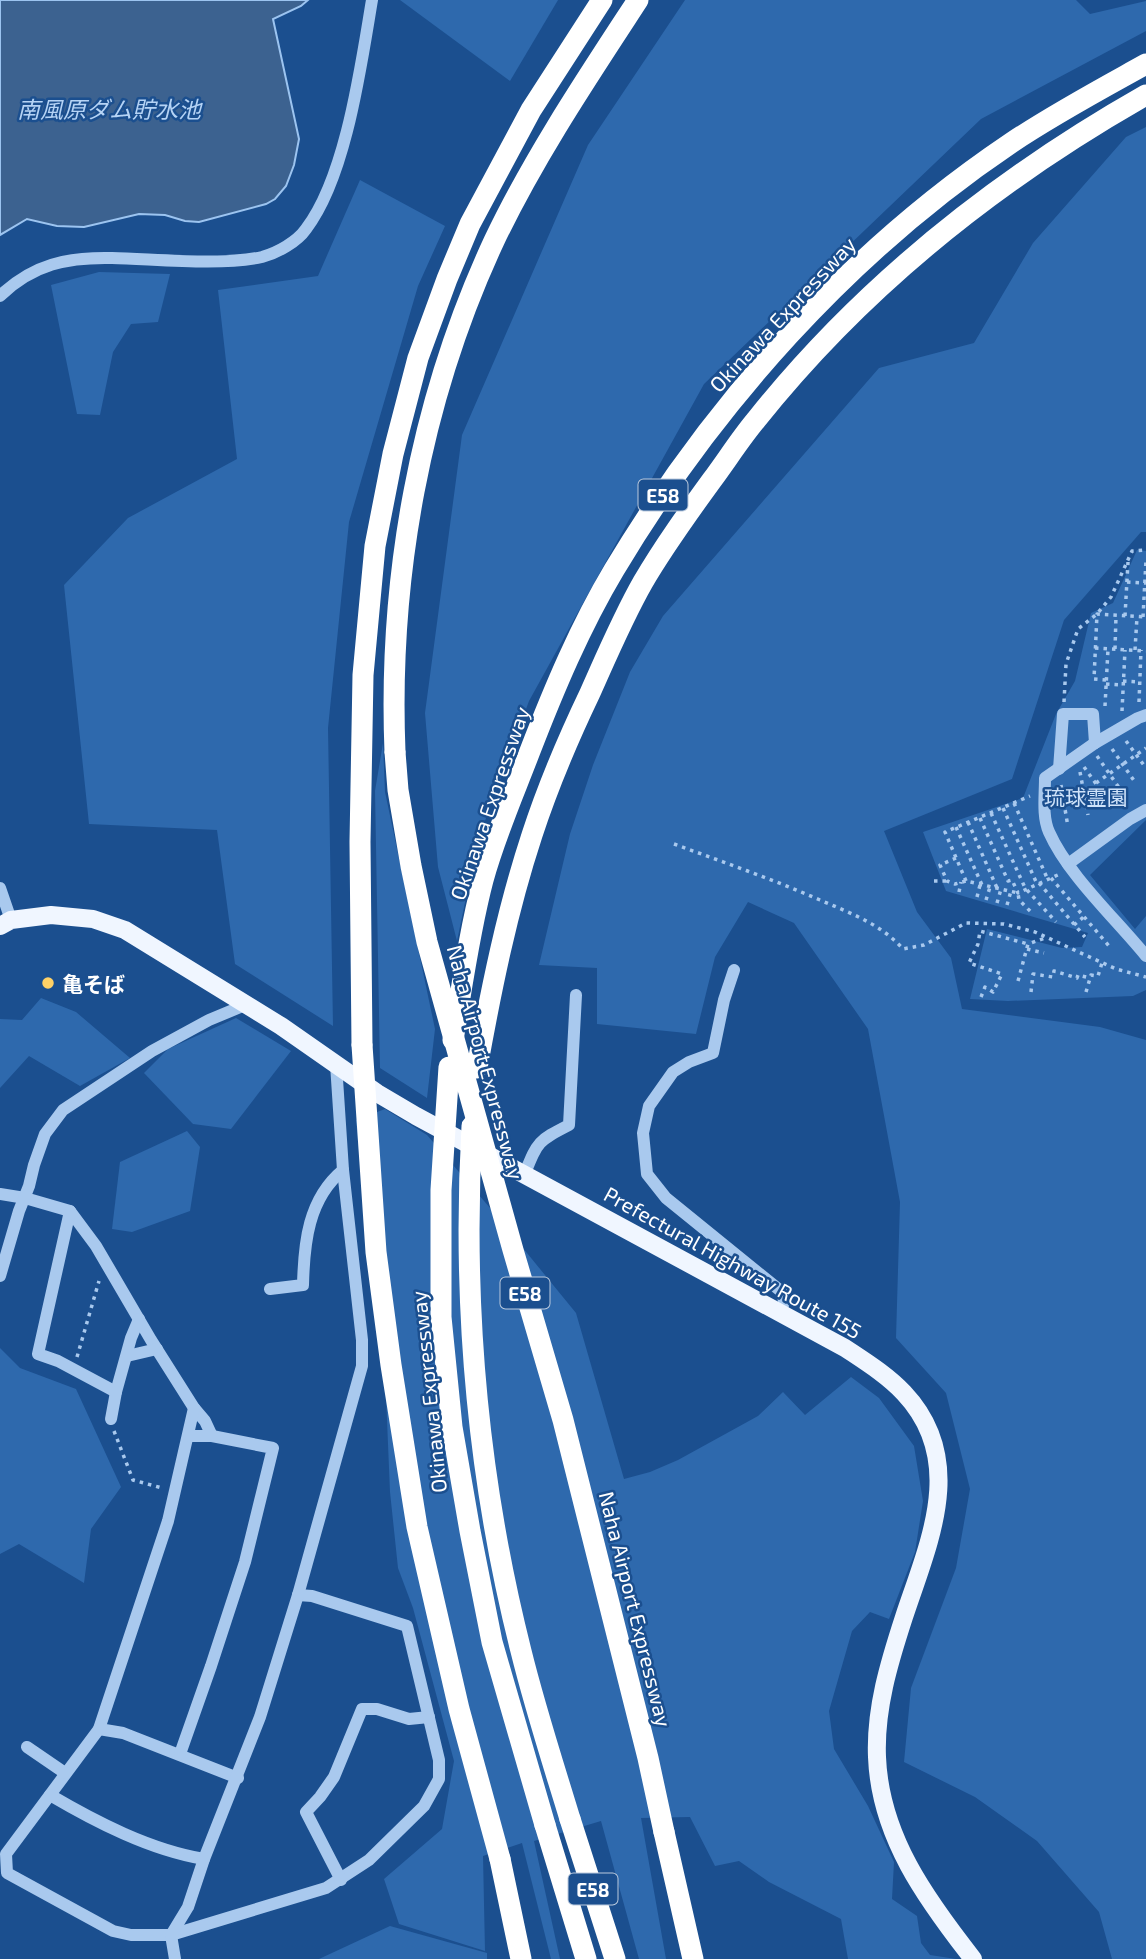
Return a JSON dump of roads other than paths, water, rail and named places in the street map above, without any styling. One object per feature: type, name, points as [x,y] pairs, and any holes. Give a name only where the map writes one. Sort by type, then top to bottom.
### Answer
[{"type":"highway","points":[[521,1959],[499,1859],[459,1709],[418,1527],[391,1366],[376,1252],[362,1045],[360,842],[363,675],[375,546],[393,454],[430,324],[470,224],[497,172],[531,110],[602,0]]},
{"type":"highway","name":"Naha Airport Expressway","points":[[638,0],[592,70],[520,191],[473,290],[446,363],[420,457],[404,553],[393,693],[398,790],[428,942],[563,1420],[645,1745],[693,1959]]},
{"type":"highway","name":"Okinawa Expressway","points":[[586,1959],[492,1642],[452,1427],[440,1304],[440,1190],[449,1067],[468,947],[484,878],[530,752],[582,628],[614,570],[685,461],[727,407],[775,351],[851,271],[946,191],[1003,149],[1146,64]]},
{"type":"highway","name":"E58","points":[[615,1959],[521,1653],[483,1447],[472,1347],[469,1204],[477,1068],[491,991],[532,835],[561,754],[643,582],[680,524],[756,420],[873,294],[926,246],[981,202],[1146,95]]},
{"type":"main road","name":"Prefectural Highway Route 155","points":[[5,923],[29,917],[70,916],[110,923],[125,930],[281,1026],[407,1110],[845,1348],[876,1368],[905,1394],[930,1436],[939,1480],[934,1528],[898,1635],[883,1692],[878,1722],[877,1758],[881,1792],[890,1827],[916,1880],[973,1959]]},
{"type":"street","points":[[0,296],[25,276],[55,263],[82,257],[228,261],[263,257],[286,246],[305,231],[327,196],[358,80],[372,0]]},
{"type":"street","points":[[1059,769],[1063,714],[1093,714],[1098,742]]},
{"type":"street","points":[[1142,716],[1045,778],[1045,815],[1049,831],[1070,866],[1146,956]]},
{"type":"street","points":[[1070,866],[1130,819],[1146,810]]},
{"type":"street","points":[[0,888],[5,923]]},
{"type":"street","points":[[734,970],[724,1000],[713,1053],[689,1062],[673,1072],[649,1106],[643,1133],[644,1159],[647,1174],[666,1198],[782,1292],[784,1301],[781,1312]]},
{"type":"street","points":[[525,1173],[539,1143],[569,1125],[576,995]]},
{"type":"street","points":[[0,1276],[46,1134],[63,1110],[152,1051],[209,1020],[245,1005]]},
{"type":"street","points":[[175,1959],[172,1935],[188,1907],[260,1717],[298,1595],[362,1366],[362,1340],[343,1170],[336,1064]]},
{"type":"street","points":[[270,1289],[303,1285],[304,1246],[308,1228],[319,1197],[331,1180],[343,1170]]},
{"type":"street","points":[[0,1194],[70,1211],[104,1260],[212,1436]]},
{"type":"street","points":[[70,1211],[38,1354],[116,1392]]},
{"type":"street","points":[[111,1419],[116,1392],[139,1319]]},
{"type":"street","points":[[127,1356],[157,1349]]},
{"type":"street","points":[[194,1408],[168,1521],[99,1729],[6,1853],[7,1873],[113,1931],[131,1935],[172,1935],[326,1888],[369,1860],[424,1807],[439,1779],[439,1760],[407,1626],[312,1596],[298,1595]]},
{"type":"street","points":[[180,1754],[212,1667],[245,1562],[273,1448],[212,1436],[188,1436]]},
{"type":"street","points":[[341,1880],[306,1812],[334,1777],[362,1709],[376,1709],[409,1719],[429,1717]]},
{"type":"street","points":[[99,1729],[123,1733],[238,1779]]},
{"type":"street","points":[[27,1747],[65,1773]]},
{"type":"street","points":[[50,1795],[129,1835],[204,1859]]},
{"type":"water","name":"南風原ダム貯水池","points":[[0,0],[308,0],[273,19],[299,139],[294,165],[286,186],[275,199],[266,204],[199,222],[165,215],[139,214],[84,227],[57,226],[27,219],[0,235]]},
{"type":"place","name":"亀そば","points":[[48,983]]},
{"type":"park label","name":"琉球霊園","points":[[1086,796]]}]
